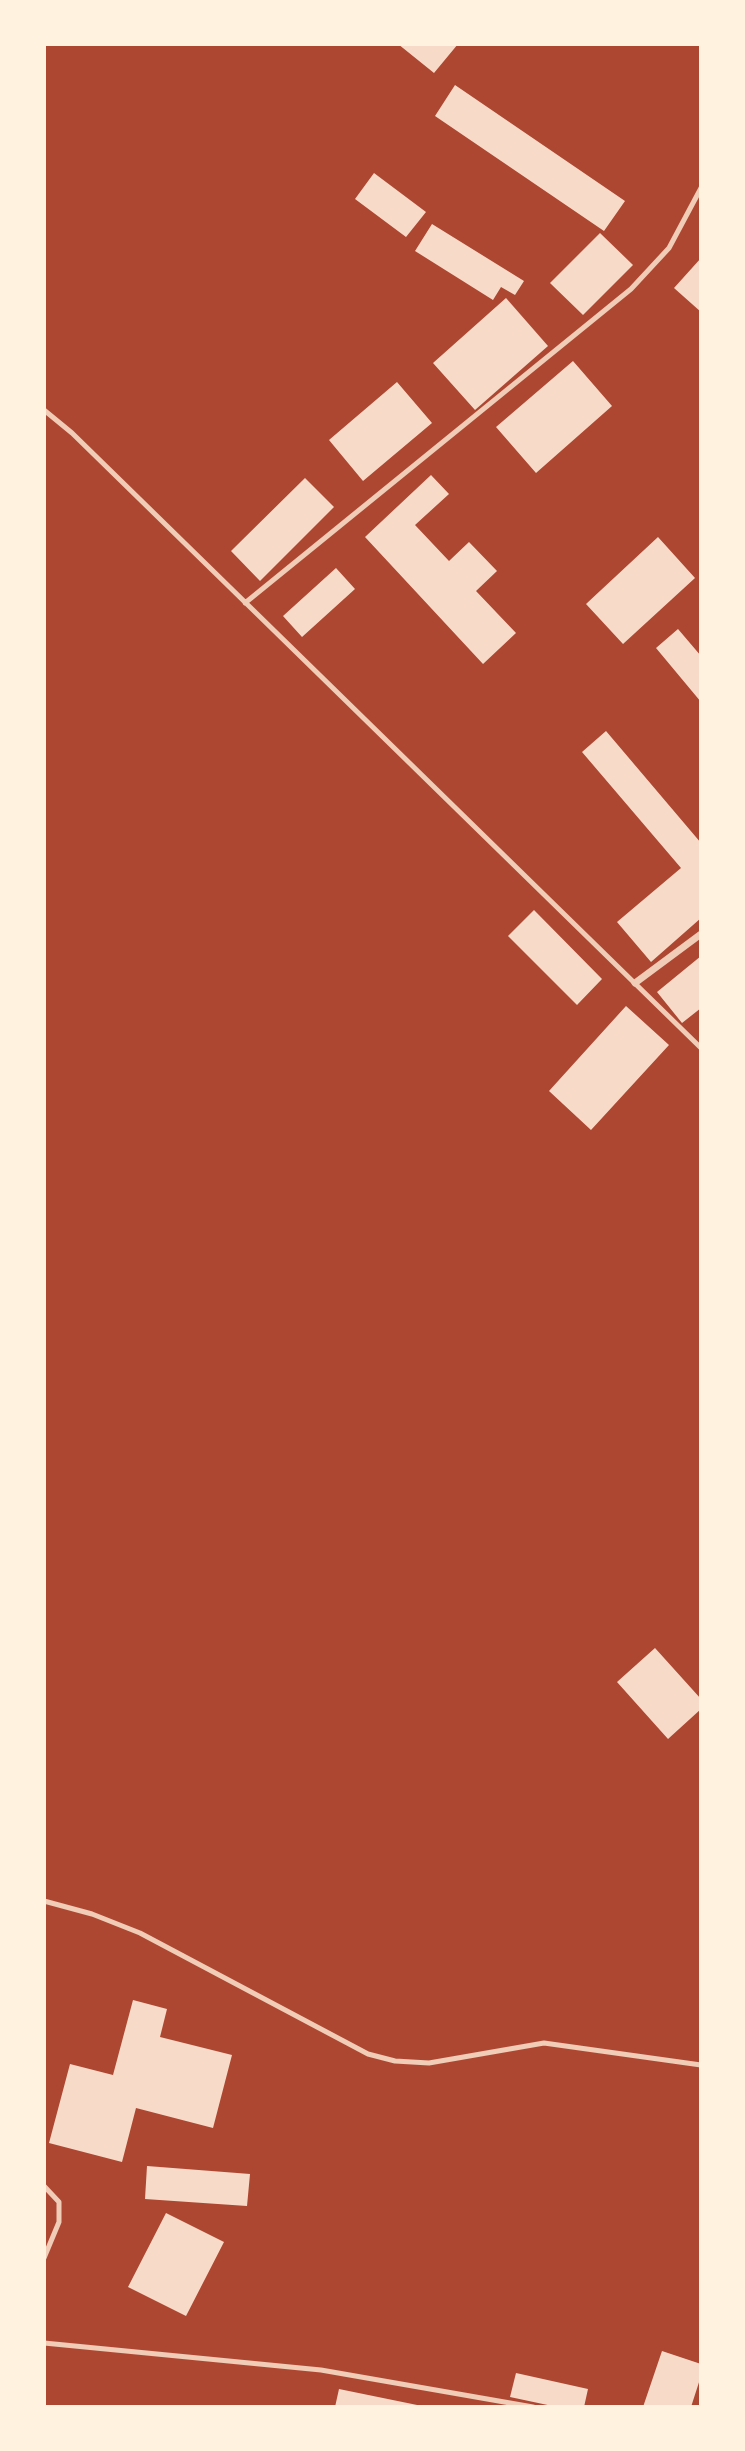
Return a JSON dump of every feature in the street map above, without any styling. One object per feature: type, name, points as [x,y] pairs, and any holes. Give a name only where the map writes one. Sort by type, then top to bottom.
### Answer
[{"type":"street","points":[[635,983],[701,934]]},
{"type":"lane","points":[[245,603],[631,289],[669,248],[701,188]]},
{"type":"lane","points":[[44,410],[72,433],[701,1048]]},
{"type":"lane","points":[[44,1901],[92,1914],[140,1933],[368,2054],[395,2062],[429,2063],[544,2043],[701,2065]]},
{"type":"lane","points":[[44,2186],[59,2202],[59,2222],[44,2258]]},
{"type":"lane","points":[[44,2343],[321,2370],[533,2407]]},
{"type":"shaded area","points":[[44,44],[701,44],[701,2407],[44,2407]]},
{"type":"building","points":[[398,44],[458,44],[434,73]]},
{"type":"building","points":[[455,85],[625,201],[604,231],[435,116]]},
{"type":"building","points":[[374,173],[426,212],[406,237],[355,199]]},
{"type":"building","points":[[432,224],[524,281],[515,295],[501,287],[493,300],[415,251]]},
{"type":"building","points":[[600,233],[633,265],[583,315],[550,283]]},
{"type":"building","points":[[701,258],[701,312],[674,288]]},
{"type":"building","points":[[506,298],[548,346],[475,410],[433,363]]},
{"type":"building","points":[[573,361],[612,406],[536,473],[496,427]]},
{"type":"building","points":[[397,382],[432,423],[363,481],[329,440]]},
{"type":"building","points":[[431,475],[449,494],[415,525],[449,561],[469,542],[497,571],[476,591],[516,633],[483,664],[365,537]]},
{"type":"building","points":[[305,478],[334,507],[260,581],[231,551]]},
{"type":"building","points":[[658,537],[695,578],[623,644],[586,604]]},
{"type":"building","points":[[336,568],[355,589],[302,637],[283,616]]},
{"type":"building","points":[[678,629],[701,656],[701,702],[656,648]]},
{"type":"building","points":[[606,731],[701,843],[701,918],[651,962],[617,922],[681,868],[582,752]]},
{"type":"building","points":[[534,910],[602,979],[577,1005],[508,936]]},
{"type":"building","points":[[701,956],[701,1008],[682,1023],[657,992]]},
{"type":"building","points":[[626,1006],[669,1045],[591,1130],[549,1091]]},
{"type":"building","points":[[655,1648],[701,1699],[701,1709],[668,1739],[617,1682]]},
{"type":"building","points":[[133,2000],[167,2009],[160,2037],[232,2055],[213,2128],[136,2108],[122,2162],[49,2143],[70,2064],[113,2075]]},
{"type":"building","points":[[147,2166],[250,2174],[247,2206],[145,2199]]},
{"type":"building","points":[[166,2213],[224,2242],[186,2316],[128,2287]]},
{"type":"building","points":[[662,2351],[701,2364],[701,2376],[691,2407],[643,2407]]},
{"type":"building","points":[[516,2373],[588,2389],[584,2407],[557,2407],[510,2397]]},
{"type":"building","points":[[339,2389],[422,2406],[422,2407],[335,2407]]}]
